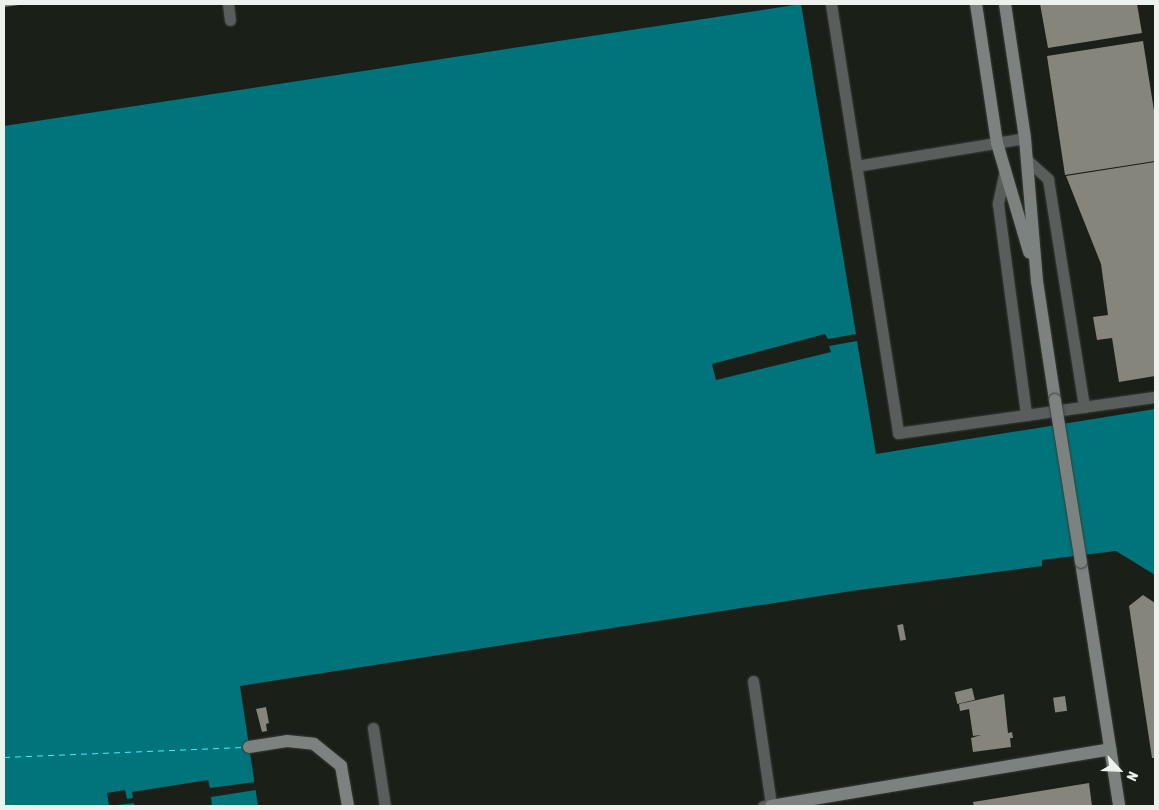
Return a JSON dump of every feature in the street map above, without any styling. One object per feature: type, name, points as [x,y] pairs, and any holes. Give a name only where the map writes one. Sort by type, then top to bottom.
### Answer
[{"type":"street","points":[[976,4],[997,143],[1037,281]]},
{"type":"street","points":[[1005,4],[1025,138],[1037,281],[1119,806]]},
{"type":"street","points":[[249,747],[287,741],[314,744],[341,766],[348,806]]},
{"type":"street","points":[[768,806],[1110,749]]},
{"type":"lane","points":[[228,4],[230,20]]},
{"type":"lane","points":[[831,4],[898,433],[1155,397]]},
{"type":"lane","points":[[856,166],[1025,138]]},
{"type":"lane","points":[[1026,158],[1048,179],[1084,406]]},
{"type":"lane","points":[[1005,170],[998,204],[1026,415]]},
{"type":"lane","points":[[753,681],[768,806]]},
{"type":"lane","points":[[373,728],[385,806]]},
{"type":"water","points":[[801,4],[856,334],[828,339],[825,334],[712,364],[716,380],[831,352],[829,346],[857,341],[876,454],[1155,409],[1155,575],[1116,551],[1042,560],[1042,566],[858,590],[240,686],[258,806],[4,806],[4,126]]},
{"type":"pier","points":[[208,780],[210,788],[255,782],[256,790],[211,797],[212,806],[135,806],[134,803],[109,806],[107,793],[125,790],[127,799],[133,798],[132,792]]},
{"type":"building","points":[[4,4],[19,4],[19,5],[4,7]]},
{"type":"building","points":[[1040,4],[1137,4],[1142,33],[1048,48]]},
{"type":"building","points":[[1143,41],[1155,117],[1155,161],[1065,175],[1047,56]]},
{"type":"building","points":[[1155,162],[1155,376],[1119,382],[1112,338],[1097,340],[1093,317],[1108,315],[1101,264],[1066,176]]},
{"type":"building","points":[[1143,595],[1155,603],[1155,758],[1152,758],[1129,606]]},
{"type":"building","points":[[903,624],[906,640],[900,641],[897,625]]},
{"type":"building","points":[[972,688],[975,700],[957,704],[955,692]]},
{"type":"building","points":[[1004,694],[1008,733],[1012,732],[1013,738],[1010,738],[1011,747],[973,752],[971,738],[981,735],[973,736],[969,709],[960,711],[959,704]]},
{"type":"building","points":[[1065,696],[1067,711],[1055,713],[1053,698]]},
{"type":"building","points":[[266,707],[269,723],[266,724],[267,731],[262,732],[256,709]]},
{"type":"building","points":[[1089,783],[1092,806],[974,806],[973,802]]},
{"type":"ferry route","points":[[4,757],[243,747]]}]
